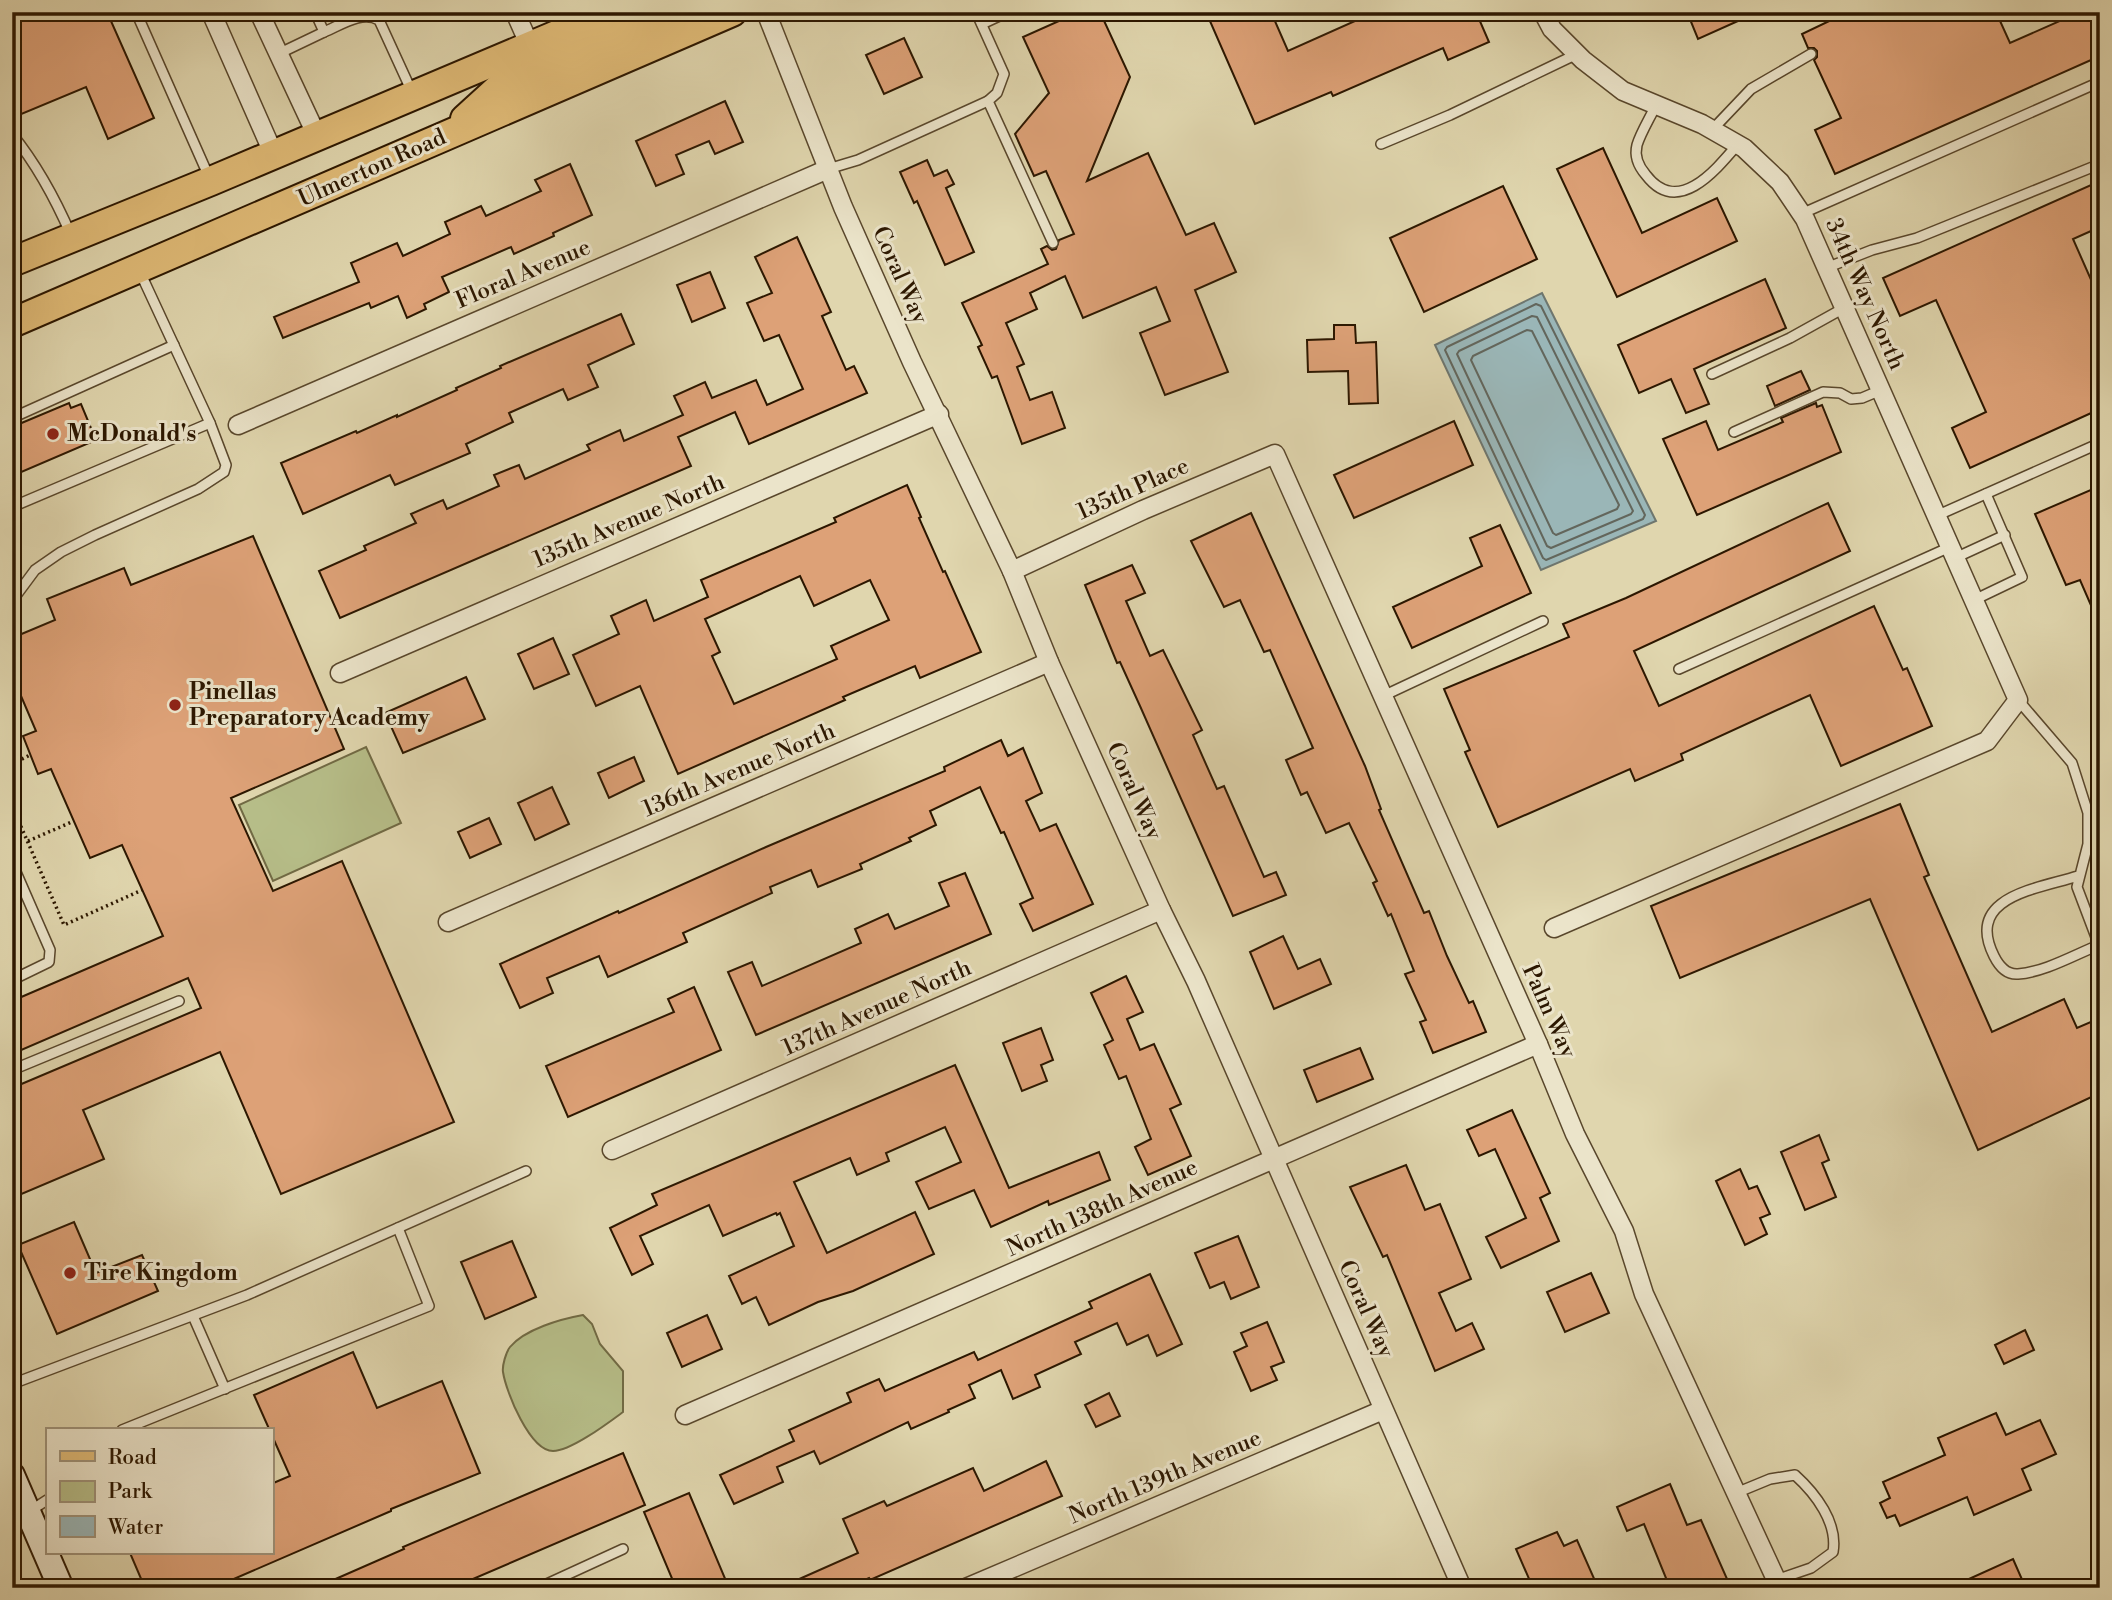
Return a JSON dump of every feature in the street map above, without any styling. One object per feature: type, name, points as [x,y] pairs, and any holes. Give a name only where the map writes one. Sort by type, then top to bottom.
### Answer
[{"type":"main road","points":[[12,262],[274,155],[611,12]]},
{"type":"main road","points":[[447,135],[499,88],[672,12]]},
{"type":"main road","name":"Ulmerton Road","points":[[12,323],[732,12]]},
{"type":"main road","points":[[12,1475],[38,1506],[46,1535]]},
{"type":"main road","points":[[51,1554],[61,1588]]},
{"type":"street","points":[[211,12],[274,155]]},
{"type":"street","points":[[259,12],[317,136]]},
{"type":"street","points":[[515,12],[530,46]]},
{"type":"street","name":"Coral Way","points":[[766,12],[828,169],[912,362],[1012,571],[1049,662],[1196,981],[1462,1588]]},
{"type":"street","name":"34th Way North","points":[[1543,12],[1552,29],[1577,54],[1623,91],[1713,130],[1738,144],[1780,182],[1801,214],[1826,268],[2018,700]]},
{"type":"street","name":"Floral Avenue","points":[[238,425],[828,169]]},
{"type":"street","name":"135th Avenue North","points":[[340,673],[939,414]]},
{"type":"street","name":"135th Place","points":[[1012,571],[1143,510],[1275,454]]},
{"type":"street","name":"Palm Way","points":[[1275,454],[1538,1044],[1575,1134],[1624,1231],[1644,1294],[1778,1584]]},
{"type":"street","name":"136th Avenue North","points":[[449,922],[1049,662]]},
{"type":"street","points":[[1554,928],[1987,741],[2018,700]]},
{"type":"street","name":"137th Avenue North","points":[[612,1150],[1161,910]]},
{"type":"street","name":"North 138th Avenue","points":[[685,1415],[1538,1044]]},
{"type":"street","name":"North 139th Avenue","points":[[966,1588],[1383,1410]]},
{"type":"lane","points":[[136,12],[211,181]]},
{"type":"lane","points":[[315,12],[324,32]]},
{"type":"lane","points":[[828,169],[858,160],[988,101],[997,93],[1004,74],[976,12]]},
{"type":"lane","points":[[982,24],[1008,12]]},
{"type":"lane","points":[[278,54],[363,16],[372,16],[379,20],[414,96]]},
{"type":"lane","points":[[1381,144],[1450,115],[1577,54]]},
{"type":"lane","points":[[1713,130],[1751,89],[1811,54]]},
{"type":"lane","points":[[1801,214],[2095,84]]},
{"type":"lane","points":[[988,101],[1052,243]]},
{"type":"lane","points":[[1656,105],[1637,144],[1636,157],[1648,179],[1659,187],[1671,192],[1685,190],[1700,183],[1713,173],[1738,144]]},
{"type":"lane","points":[[12,134],[31,157],[55,197],[72,237]]},
{"type":"lane","points":[[1826,268],[1872,250],[1917,239],[2100,164]]},
{"type":"lane","points":[[12,601],[35,570],[61,552],[95,534],[198,489],[224,472],[226,465],[209,423],[139,268]]},
{"type":"lane","points":[[1712,374],[1790,338],[1844,308]]},
{"type":"lane","points":[[12,418],[174,345]]},
{"type":"lane","points":[[1734,432],[1823,392],[1840,393],[1850,399],[1862,398],[1881,390]]},
{"type":"lane","points":[[12,507],[209,423]]},
{"type":"lane","points":[[1936,516],[2100,443]]},
{"type":"lane","points":[[1974,600],[2022,578],[1986,494]]},
{"type":"lane","points":[[1679,669],[1952,552],[2005,535]]},
{"type":"lane","points":[[1383,696],[1544,621]]},
{"type":"lane","points":[[2018,700],[2072,763],[2088,813],[2088,844],[2077,887],[2099,945],[2045,967],[2015,975],[2002,969],[1992,953],[1987,929],[1991,911],[2004,900],[2078,876]]},
{"type":"lane","points":[[12,863],[50,950],[49,962],[12,980]]},
{"type":"lane","points":[[12,1070],[179,1001]]},
{"type":"lane","points":[[12,1384],[247,1295],[526,1171]]},
{"type":"lane","points":[[127,1428],[429,1306],[398,1228]]},
{"type":"lane","points":[[12,1309],[15,1319],[12,1323]]},
{"type":"lane","points":[[192,1316],[225,1389]]},
{"type":"lane","points":[[1737,1493],[1770,1479],[1795,1475],[1814,1493],[1825,1515],[1835,1538],[1833,1552],[1811,1569],[1778,1584]]},
{"type":"lane","points":[[538,1588],[624,1549]]},
{"type":"path","points":[[12,764],[30,755]]},
{"type":"path","points":[[12,806],[64,925],[142,890]]},
{"type":"path","points":[[28,841],[74,821]]},
{"type":"green space","points":[[366,747],[401,823],[273,881],[239,805]]},
{"type":"green space","points":[[583,1315],[592,1324],[600,1344],[623,1371],[623,1412],[579,1442],[553,1451],[536,1441],[520,1419],[505,1381],[504,1363],[510,1347],[525,1335],[554,1322]]},
{"type":"water","points":[[1542,293],[1656,521],[1541,570],[1435,345]]},
{"type":"building","points":[[12,12],[107,12],[154,118],[108,139],[86,87],[19,115],[12,99]]},
{"type":"building","points":[[1079,12],[1100,12],[1130,77],[1087,181],[1148,153],[1186,235],[1214,223],[1236,272],[1195,290],[1228,372],[1165,395],[1140,333],[1170,321],[1156,287],[1083,318],[1065,276],[1030,293],[1037,309],[1006,323],[1024,364],[1017,367],[1030,400],[1052,392],[1065,428],[1022,444],[997,376],[992,378],[978,347],[982,345],[962,303],[1048,264],[1041,249],[1047,246],[1052,250],[1056,249],[1059,240],[1074,234],[1046,171],[1034,176],[1015,134],[1049,93],[1023,37]]},
{"type":"building","points":[[1206,12],[1271,12],[1288,51],[1375,12],[1476,12],[1489,42],[1448,60],[1443,48],[1333,96],[1331,92],[1255,124]]},
{"type":"building","points":[[1687,12],[1758,12],[1698,39]]},
{"type":"building","points":[[1848,12],[1996,12],[2010,43],[2080,12],[2089,12],[2100,37],[2100,56],[1835,174],[1815,130],[1841,118],[1814,60],[1817,51],[1808,48],[1802,34]]},
{"type":"building","points":[[904,38],[922,77],[884,94],[866,55]]},
{"type":"building","points":[[725,101],[743,142],[715,154],[709,141],[676,155],[684,174],[656,186],[636,141]]},
{"type":"building","points":[[1603,148],[1642,233],[1717,198],[1737,241],[1617,297],[1557,169]]},
{"type":"building","points":[[927,160],[934,176],[947,170],[954,184],[946,188],[974,252],[945,265],[917,201],[914,203],[900,172]]},
{"type":"building","points":[[570,164],[592,215],[514,254],[511,247],[442,277],[449,292],[424,304],[426,309],[407,318],[398,296],[371,308],[369,303],[283,338],[274,317],[359,282],[351,263],[397,243],[403,256],[450,234],[445,222],[481,206],[486,216],[541,191],[535,180]]},
{"type":"building","points":[[2100,181],[2100,227],[2073,239],[2100,300],[2100,409],[1970,468],[1952,428],[1986,412],[1936,300],[1900,316],[1883,278]]},
{"type":"building","points":[[1503,186],[1537,259],[1424,312],[1390,238]]},
{"type":"building","points":[[797,237],[831,312],[822,316],[846,370],[854,366],[867,393],[749,444],[735,412],[678,437],[691,466],[340,618],[319,571],[366,550],[364,546],[416,523],[411,514],[443,500],[447,509],[499,486],[494,475],[519,465],[525,479],[590,450],[587,445],[620,430],[624,441],[683,415],[674,396],[705,382],[712,398],[756,380],[767,405],[803,389],[779,335],[764,341],[747,303],[772,293],[755,257]]},
{"type":"building","points":[[710,272],[725,308],[692,322],[677,285]]},
{"type":"building","points":[[1765,279],[1786,328],[1694,369],[1709,404],[1686,413],[1671,379],[1639,393],[1618,345]]},
{"type":"building","points":[[621,314],[634,344],[588,365],[598,387],[568,400],[563,389],[509,413],[513,422],[466,444],[470,453],[395,485],[390,475],[303,514],[281,463],[397,417],[457,390],[456,388],[501,368],[500,366]]},
{"type":"building","points":[[1334,325],[1355,325],[1356,343],[1376,342],[1378,403],[1349,404],[1348,371],[1308,372],[1307,340],[1334,339]]},
{"type":"building","points":[[1801,371],[1810,390],[1775,406],[1767,386]]},
{"type":"building","name":"McDonald's","points":[[69,403],[71,408],[81,404],[96,440],[12,476],[12,427]]},
{"type":"building","points":[[1816,403],[1817,407],[1822,405],[1841,452],[1697,515],[1663,439],[1706,421],[1718,450],[1783,422],[1781,418]]},
{"type":"building","points":[[1454,421],[1473,465],[1354,518],[1334,475]]},
{"type":"building","points":[[907,485],[921,517],[919,518],[981,652],[920,678],[915,666],[678,774],[640,686],[596,706],[573,655],[619,634],[611,616],[646,600],[654,621],[708,597],[701,580],[836,522],[834,518]],"holes":[[[800,576],[814,606],[870,580],[889,620],[831,646],[837,659],[734,704],[712,656],[720,652],[705,619]]]},
{"type":"building","points":[[2100,486],[2100,626],[2080,580],[2066,585],[2035,514]]},
{"type":"building","points":[[1828,503],[1850,551],[1634,651],[1659,706],[1874,606],[1903,670],[1907,668],[1932,726],[1841,766],[1810,695],[1681,754],[1683,760],[1635,781],[1630,769],[1498,827],[1465,752],[1470,750],[1444,689],[1569,637],[1563,624],[1626,598]]},
{"type":"building","points":[[1251,513],[1365,766],[1381,809],[1379,810],[1424,913],[1429,911],[1469,1003],[1473,1001],[1486,1032],[1433,1053],[1420,1022],[1426,1020],[1405,974],[1414,971],[1391,914],[1388,916],[1373,883],[1377,881],[1349,823],[1326,833],[1307,792],[1301,795],[1286,760],[1313,748],[1270,650],[1264,652],[1240,600],[1224,607],[1191,541]]},
{"type":"building","points":[[1500,525],[1531,593],[1412,648],[1393,607],[1482,566],[1470,538]]},
{"type":"building","points":[[253,536],[344,749],[231,798],[273,891],[342,861],[454,1122],[281,1194],[220,1052],[83,1110],[104,1159],[12,1198],[12,1088],[201,1008],[188,978],[12,1054],[12,1001],[163,936],[122,845],[90,858],[51,769],[38,774],[23,736],[36,731],[12,675],[12,638],[55,620],[47,599],[124,568],[131,585]]},
{"type":"building","points":[[1132,565],[1145,593],[1126,601],[1150,656],[1163,650],[1202,730],[1193,735],[1217,789],[1224,786],[1264,877],[1276,872],[1286,895],[1233,916],[1120,662],[1117,663],[1085,585]]},
{"type":"building","points":[[553,638],[569,674],[534,689],[518,654]]},
{"type":"building","points":[[466,677],[485,719],[403,753],[385,713]]},
{"type":"building","points":[[1001,740],[1008,756],[1023,748],[1042,793],[1026,801],[1040,831],[1056,824],[1093,904],[1033,931],[1020,904],[1033,898],[1004,832],[1001,833],[980,787],[930,811],[936,825],[909,838],[911,841],[860,864],[862,869],[818,887],[811,870],[770,887],[772,893],[683,933],[687,942],[608,977],[599,956],[547,978],[553,993],[520,1008],[500,964],[945,771],[944,767]]},
{"type":"building","points":[[634,757],[644,781],[609,798],[598,773]]},
{"type":"building","points":[[552,787],[569,824],[535,840],[518,803]]},
{"type":"building","points":[[1900,804],[1929,875],[1924,877],[1992,1032],[2064,999],[2077,1028],[2100,1018],[2100,1093],[1978,1150],[1870,899],[1680,978],[1651,906]]},
{"type":"building","points":[[489,818],[501,844],[470,858],[458,832]]},
{"type":"building","points":[[965,873],[991,934],[756,1035],[728,972],[752,962],[762,986],[861,943],[855,929],[888,914],[895,929],[949,906],[939,883]]},
{"type":"building","points":[[1283,936],[1298,969],[1320,959],[1331,984],[1274,1009],[1250,952]]},
{"type":"building","points":[[1126,976],[1143,1012],[1127,1019],[1140,1050],[1154,1044],[1181,1104],[1170,1109],[1191,1156],[1148,1175],[1135,1147],[1151,1139],[1126,1076],[1119,1079],[1104,1045],[1113,1040],[1091,993]]},
{"type":"building","points":[[694,987],[721,1050],[568,1117],[546,1066],[674,1012],[668,999]]},
{"type":"building","points":[[1041,1028],[1053,1060],[1041,1065],[1047,1081],[1022,1091],[1003,1043]]},
{"type":"building","points":[[1360,1048],[1373,1079],[1317,1102],[1304,1070]]},
{"type":"building","points":[[955,1065],[1009,1188],[1099,1152],[1110,1180],[1049,1205],[1048,1201],[991,1227],[974,1190],[929,1209],[916,1182],[961,1162],[945,1127],[886,1153],[889,1161],[857,1175],[850,1158],[794,1182],[827,1253],[915,1212],[934,1254],[769,1325],[756,1297],[742,1304],[729,1276],[794,1246],[780,1213],[723,1236],[709,1205],[640,1236],[653,1264],[632,1275],[610,1228],[657,1205],[652,1194]]},
{"type":"building","points":[[1512,1110],[1550,1193],[1540,1198],[1559,1241],[1501,1268],[1486,1237],[1526,1218],[1495,1149],[1479,1156],[1467,1130]]},
{"type":"building","points":[[1819,1135],[1829,1160],[1822,1163],[1836,1197],[1805,1210],[1781,1152]]},
{"type":"building","points":[[1406,1165],[1425,1210],[1440,1204],[1471,1279],[1439,1293],[1456,1331],[1472,1323],[1484,1349],[1435,1371],[1387,1255],[1383,1257],[1350,1187]]},
{"type":"building","points":[[1740,1169],[1749,1189],[1757,1186],[1770,1214],[1760,1218],[1767,1234],[1745,1245],[1716,1181]]},
{"type":"building","points":[[74,1222],[96,1273],[142,1255],[158,1291],[57,1334],[18,1245]]},
{"type":"building","points":[[1238,1236],[1259,1287],[1231,1299],[1224,1282],[1210,1288],[1195,1253]]},
{"type":"building","points":[[512,1241],[536,1297],[485,1319],[461,1262]]},
{"type":"building","points":[[1591,1273],[1609,1313],[1565,1332],[1547,1292]]},
{"type":"building","points":[[1150,1274],[1182,1344],[1157,1356],[1148,1335],[1127,1345],[1117,1323],[1075,1342],[1081,1354],[1035,1375],[1040,1387],[1013,1399],[1001,1370],[969,1385],[975,1398],[948,1410],[949,1412],[911,1429],[908,1422],[820,1464],[814,1451],[777,1467],[783,1482],[734,1504],[720,1475],[794,1441],[789,1430],[851,1402],[847,1393],[879,1379],[885,1391],[974,1352],[978,1360],[1092,1308],[1089,1302]]},
{"type":"building","points":[[707,1315],[722,1349],[682,1367],[667,1333]]},
{"type":"building","points":[[1267,1322],[1284,1362],[1271,1367],[1277,1380],[1251,1391],[1234,1352],[1247,1346],[1241,1333]]},
{"type":"building","points":[[2025,1330],[2034,1350],[2004,1364],[1995,1345]]},
{"type":"building","points":[[353,1352],[377,1408],[442,1381],[480,1473],[391,1509],[213,1588],[145,1588],[130,1554],[273,1554],[273,1483],[290,1476],[273,1438],[273,1428],[269,1428],[254,1395]]},
{"type":"building","points":[[1109,1393],[1120,1416],[1096,1427],[1085,1405]]},
{"type":"building","points":[[1996,1413],[2006,1435],[2040,1420],[2056,1454],[2022,1469],[2031,1490],[1974,1515],[1967,1497],[1900,1526],[1895,1515],[1887,1518],[1880,1503],[1890,1498],[1883,1482],[1945,1455],[1938,1438]]},
{"type":"building","points":[[623,1453],[645,1505],[452,1588],[315,1588],[404,1549],[403,1547]]},
{"type":"building","points":[[1046,1461],[1062,1496],[846,1588],[779,1588],[858,1553],[843,1519],[884,1501],[887,1506],[973,1468],[984,1491]]},
{"type":"building","points":[[1670,1484],[1687,1525],[1701,1520],[1731,1588],[1670,1588],[1644,1524],[1627,1531],[1617,1507]]},
{"type":"building","points":[[689,1493],[729,1588],[676,1588],[644,1512]]},
{"type":"building","points":[[1557,1532],[1564,1546],[1577,1540],[1596,1583],[1586,1588],[1533,1588],[1516,1549]]},
{"type":"building","points":[[2013,1559],[2024,1584],[2015,1588],[1949,1588]]},
{"type":"place","name":"McDonald's","points":[[53,434]]},
{"type":"place","name":"Pinellas Preparatory Academy","points":[[175,705]]},
{"type":"place","name":"Tire Kingdom","points":[[70,1273]]}]
